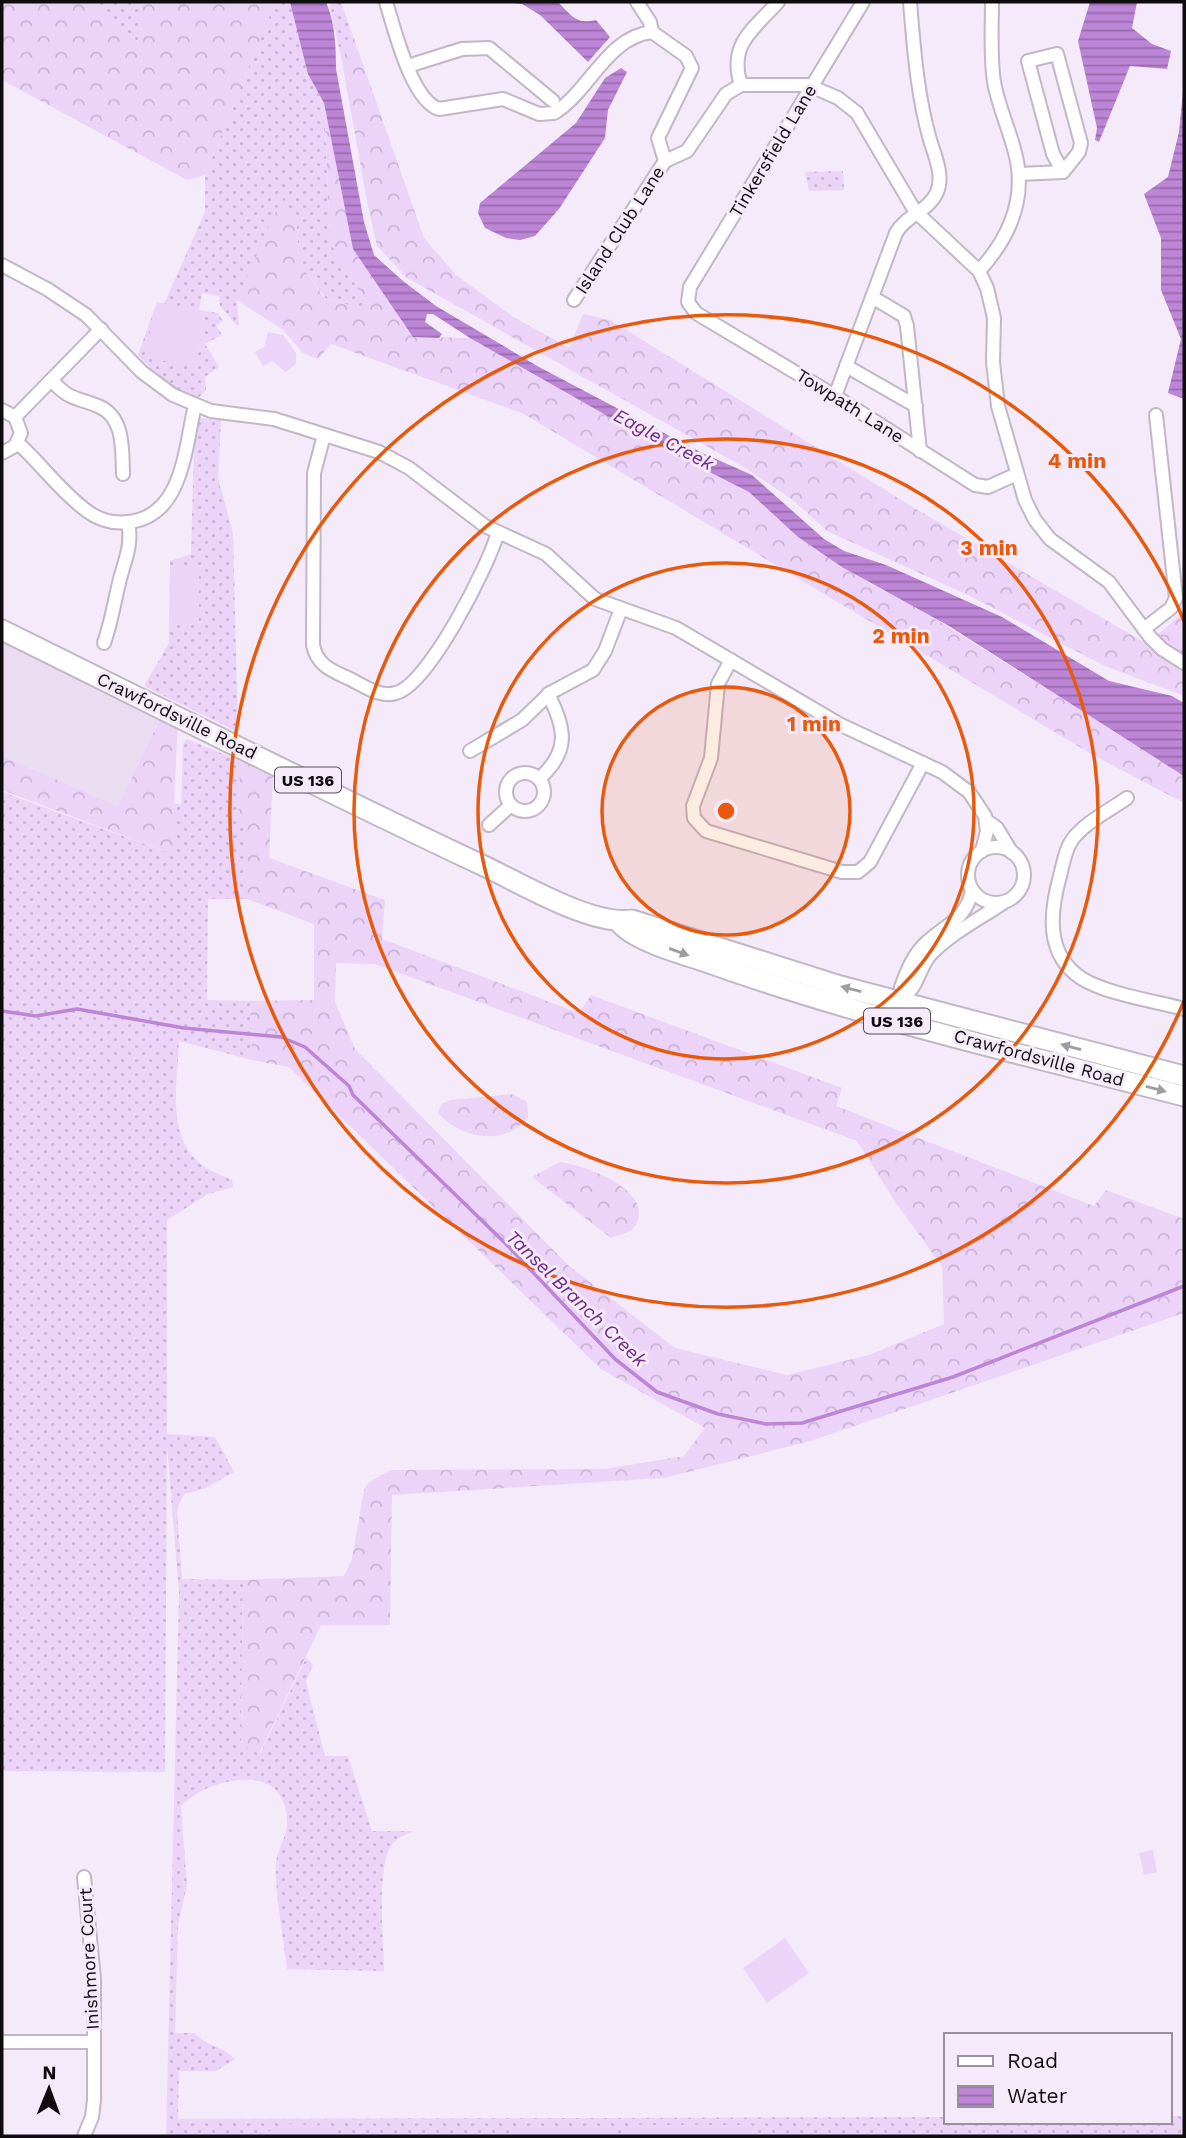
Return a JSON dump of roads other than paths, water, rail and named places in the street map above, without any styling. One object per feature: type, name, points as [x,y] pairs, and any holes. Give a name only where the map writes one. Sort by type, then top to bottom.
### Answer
[{"type":"main road","name":"Crawfordsville Road","points":[[2,630],[430,841],[575,908],[619,922],[626,931],[694,958],[801,994],[902,1007],[1184,1076]]},
{"type":"main road","name":"Crawfordsville Road","points":[[902,1007],[1184,1096]]},
{"type":"street","points":[[386,2],[408,66],[426,101],[433,107],[446,109],[503,99],[521,104],[531,112],[549,114],[562,109],[615,50],[636,37],[652,33]]},
{"type":"street","points":[[637,2],[650,22],[652,33],[686,56],[692,68],[658,138],[665,161],[687,151],[726,94],[741,85],[778,83],[812,86],[838,98],[857,113],[915,211],[979,271],[993,307],[996,391],[1028,508],[1044,532],[1109,582],[1162,649],[1184,663]]},
{"type":"street","points":[[741,85],[735,65],[737,52],[778,2]]},
{"type":"street","name":"Tinkersfield Lane","points":[[688,302],[690,287],[863,2]]},
{"type":"street","points":[[835,396],[896,233],[915,211],[934,197],[940,179],[918,96],[910,2]]},
{"type":"street","points":[[979,271],[998,249],[1011,224],[1018,196],[1019,174],[994,79],[992,2]]},
{"type":"street","points":[[408,66],[462,49],[489,48],[553,100]]},
{"type":"street","points":[[1057,54],[1081,144],[1079,152],[1063,173],[1053,154],[1028,61],[1057,54]]},
{"type":"street","name":"Island Club Lane","points":[[574,300],[665,161]]},
{"type":"street","points":[[1019,174],[1063,173]]},
{"type":"street","points":[[2,265],[63,299],[101,329],[153,382],[195,405],[231,415],[274,419],[370,448],[396,461],[467,514],[546,554],[586,594],[677,628],[839,724],[962,786],[978,804],[987,821],[997,828],[1020,863],[1023,879],[1018,891],[1009,899],[935,951],[923,964],[902,1007]]},
{"type":"street","points":[[872,297],[904,316],[920,451]]},
{"type":"street","name":"Towpath Lane","points":[[688,302],[696,313],[835,396],[977,486],[996,484],[1017,474]]},
{"type":"street","points":[[15,417],[101,329]]},
{"type":"street","points":[[846,366],[916,406]]},
{"type":"street","points":[[51,380],[72,400],[99,406],[115,420],[121,440],[123,474]]},
{"type":"street","points":[[18,443],[85,509],[106,521],[128,522],[155,513],[173,491],[195,405]]},
{"type":"street","points":[[2,410],[15,417],[21,429],[18,443],[2,453]]},
{"type":"street","points":[[1144,629],[1164,615],[1176,598],[1156,415]]},
{"type":"street","points":[[324,435],[314,472],[315,654],[329,668],[380,693],[391,694],[406,689],[461,613],[498,532]]},
{"type":"street","points":[[104,643],[116,609],[120,579],[129,555],[128,522]]},
{"type":"street","points":[[470,751],[522,720],[548,694],[593,670],[605,651],[621,609]]},
{"type":"street","points":[[731,660],[718,684],[711,758],[694,803],[693,816],[709,833],[845,873],[864,869],[923,764]]},
{"type":"street","points":[[539,779],[555,762],[562,740],[559,716],[548,694]]},
{"type":"street","points":[[526,773],[539,779],[544,792],[540,804],[527,811],[512,805],[507,791],[513,778],[526,773]]},
{"type":"street","points":[[1127,798],[1078,833],[1069,844],[1052,908],[1052,934],[1062,957],[1081,978],[1184,1009]]},
{"type":"street","points":[[489,825],[512,805]]},
{"type":"street","points":[[987,821],[982,851],[969,867],[968,877],[972,890],[990,902],[1009,899]]},
{"type":"street","points":[[982,851],[995,848],[1012,853]]},
{"type":"street","points":[[902,1007],[901,987],[915,956],[926,943],[959,917],[972,890]]},
{"type":"street","name":"Inishmore Court","points":[[84,1877],[93,1967],[94,2042],[94,2108],[84,2136]]},
{"type":"street","points":[[2,2042],[94,2042]]},
{"type":"water","name":"Eagle Creek","points":[[290,2],[326,2],[333,26],[336,69],[364,222],[374,255],[403,281],[436,306],[539,367],[700,452],[752,475],[824,539],[844,551],[886,565],[1002,617],[1109,681],[1172,696],[1184,703],[1184,776],[949,626],[842,567],[798,537],[749,492],[678,456],[470,338],[433,314],[427,314],[425,322],[442,334],[439,338],[413,337],[353,249],[324,103],[308,74]]},
{"type":"water","points":[[507,2],[558,2],[579,20],[596,20],[610,37],[588,62],[540,15],[522,4]]},
{"type":"water","points":[[1090,2],[1137,2],[1132,28],[1152,44],[1171,51],[1167,69],[1130,66],[1099,142],[1095,140],[1097,128],[1078,41]]},
{"type":"water","points":[[621,68],[627,72],[608,110],[605,138],[559,209],[535,236],[520,240],[506,238],[485,228],[478,213],[480,203],[576,123],[605,78]]},
{"type":"water","points":[[1184,81],[1184,399],[1168,393],[1181,339],[1161,290],[1161,238],[1144,194],[1168,177],[1179,132]]},
{"type":"waterway","name":"Tansel Branch Creek","points":[[2,1011],[36,1016],[77,1009],[184,1028],[281,1037],[305,1047],[349,1086],[353,1095],[508,1246],[615,1359],[657,1392],[718,1414],[766,1424],[802,1423],[953,1377],[1184,1286]]}]
